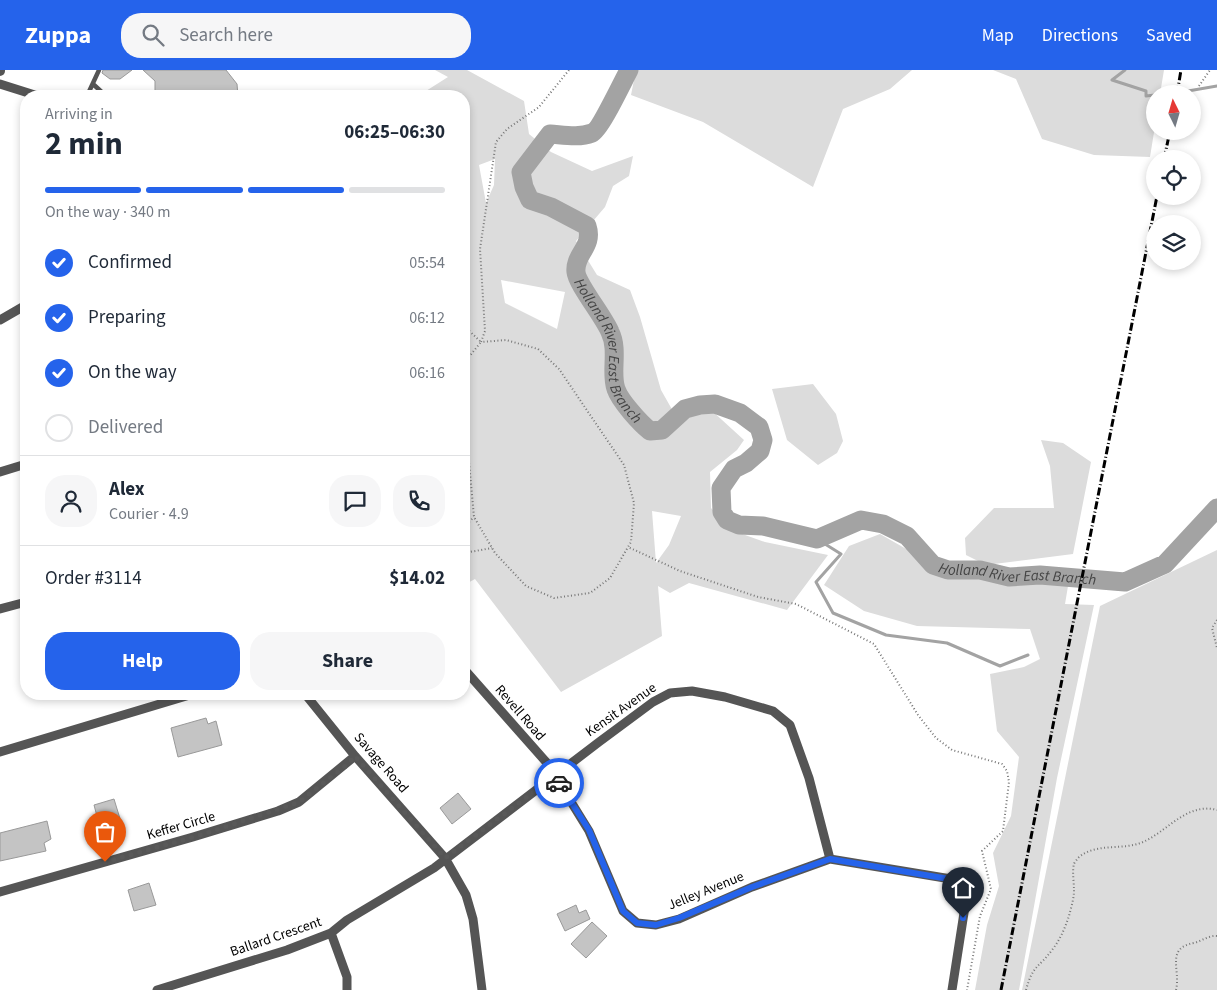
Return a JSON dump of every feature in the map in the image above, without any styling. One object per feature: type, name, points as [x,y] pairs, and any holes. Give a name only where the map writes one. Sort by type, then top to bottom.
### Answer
[{"type":"street","points":[[0,84],[20,90]]},
{"type":"street","points":[[0,320],[20,308]]},
{"type":"street","points":[[0,472],[20,466]]},
{"type":"street","points":[[0,609],[20,604]]},
{"type":"street","name":"Revell Road","points":[[470,676],[547,763],[555,776]]},
{"type":"street","name":"Kensit Avenue","points":[[445,858],[653,702],[670,693],[692,691],[755,704],[774,711],[790,725],[809,778],[830,859]]},
{"type":"street","points":[[0,752],[173,700]]},
{"type":"street","name":"Savage Road","points":[[310,700],[355,756],[445,858],[466,895],[473,919],[482,990]]},
{"type":"street","name":"Keffer Circle","points":[[0,892],[193,837],[299,802],[348,764],[355,756]]},
{"type":"street","name":"Jelley Avenue","points":[[555,776],[589,830],[623,911],[637,923],[656,925],[679,918],[760,884],[830,859],[955,880],[965,889],[966,900],[952,990]]},
{"type":"street","name":"Ballard Crescent","points":[[157,990],[287,950],[331,933],[346,920],[434,868],[445,858]]},
{"type":"street","points":[[331,933],[347,977],[348,990]]},
{"type":"lane","points":[[90,90],[99,70]]},
{"type":"lane","points":[[93,84],[100,90]]},
{"type":"path","points":[[470,356],[481,342],[485,331],[480,248],[496,142],[507,129],[539,107],[569,70]]},
{"type":"path","points":[[1201,85],[1210,70]]},
{"type":"path","points":[[470,332],[481,342],[506,340],[538,349],[559,369],[624,465],[634,503],[631,542],[610,578],[590,593],[554,598],[526,586],[492,548],[474,517],[470,473]]},
{"type":"path","points":[[470,521],[474,517]]},
{"type":"path","points":[[628,547],[680,571],[758,598],[796,604],[874,644],[918,715],[936,738],[952,750],[1002,764],[1007,771],[1009,782],[1003,831],[982,851],[991,889],[980,916],[967,990]]},
{"type":"path","points":[[470,552],[492,548]]},
{"type":"path","points":[[1217,620],[1212,628],[1217,648]]},
{"type":"path","points":[[1026,990],[1034,968],[1051,952],[1061,937],[1072,901],[1074,863],[1079,857],[1093,849],[1118,848],[1144,841],[1185,813],[1195,810],[1217,810]]},
{"type":"path","points":[[1176,990],[1178,980],[1175,972],[1177,952],[1184,944],[1217,936]]},
{"type":"shaded area","points":[[435,70],[467,70],[524,101],[529,134],[551,152],[592,171],[633,156],[629,176],[613,186],[605,207],[576,241],[597,275],[630,290],[640,317],[661,390],[678,420],[710,409],[744,440],[737,450],[710,472],[711,508],[731,530],[765,542],[828,555],[787,610],[689,583],[670,593],[658,586],[662,636],[561,692],[475,579],[470,582],[470,90],[427,90],[448,77]],"holes":[[[495,159],[494,185],[486,203],[479,165]],[[501,280],[565,292],[557,329],[505,303]],[[652,511],[681,516],[669,545],[656,563]]]},
{"type":"shaded area","points":[[636,70],[912,70],[890,89],[843,109],[813,187],[703,122],[631,95]]},
{"type":"shaded area","points":[[993,70],[1164,70],[1162,85],[1146,85],[1146,140],[1153,140],[1151,150],[1146,150],[1146,157],[1094,155],[1042,139],[1016,79]]},
{"type":"shaded area","points":[[813,384],[836,414],[843,441],[837,453],[818,465],[787,440],[772,389]]},
{"type":"shaded area","points":[[1041,440],[1063,443],[1091,462],[1073,554],[986,565],[966,555],[965,538],[994,508],[1054,508],[1050,466]]},
{"type":"shaded area","points":[[880,534],[929,562],[953,573],[1056,582],[1068,586],[1065,604],[1094,605],[1057,778],[1019,990],[975,990],[987,925],[999,886],[993,853],[1011,816],[1019,757],[997,731],[990,674],[1024,667],[1040,659],[1030,629],[917,626],[864,611],[824,585],[849,546]]},
{"type":"shaded area","points":[[1217,550],[1217,990],[1022,990],[1100,606]]},
{"type":"building","points":[[103,70],[132,70],[120,79],[110,79],[102,73]]},
{"type":"building","points":[[143,70],[226,70],[237,84],[238,90],[155,90],[155,81]]},
{"type":"building","points":[[206,718],[208,724],[216,721],[222,745],[178,757],[171,728]]},
{"type":"building","points":[[458,793],[471,809],[452,824],[440,808]]},
{"type":"building","points":[[114,799],[121,822],[113,824],[115,831],[102,835],[94,805]]},
{"type":"building","points":[[47,821],[51,839],[44,843],[46,851],[0,861],[0,833]]},
{"type":"building","points":[[149,883],[156,905],[134,911],[128,890]]},
{"type":"building","points":[[576,905],[579,913],[586,910],[590,919],[565,931],[557,914]]},
{"type":"building","points":[[592,922],[607,936],[586,958],[571,944]]},
{"type":"waterway","name":"Holland River East Branch","points":[[629,70],[606,115],[596,130],[587,135],[577,136],[550,134],[521,172],[524,187],[530,200],[551,207],[587,226],[588,240],[578,260],[576,272],[613,339],[614,383],[618,394],[641,423],[650,431],[662,430],[685,409],[715,404],[740,413],[759,427],[763,440],[760,451],[746,463],[734,469],[721,488],[722,512],[727,520],[739,525],[763,526],[817,539],[861,520],[883,524],[907,536],[933,565],[948,570],[980,570],[1009,577],[1040,575],[1125,582],[1165,564],[1217,508]]},
{"type":"waterway","points":[[1125,70],[1112,80],[1146,91]]},
{"type":"waterway","points":[[1201,89],[1217,86]]},
{"type":"waterway","points":[[817,539],[841,554],[816,582],[833,613],[886,635],[947,643],[1000,666],[1028,655]]},
{"type":"railway","points":[[1178,85],[1181,70]]},
{"type":"railway","points":[[1166,150],[1168,140]]},
{"type":"railway","points":[[1001,990],[1155,205]]},
{"type":"way so far","points":[[105,862],[204,834],[299,802],[348,764],[355,756],[406,811],[445,858],[555,776],[559,783]]},
{"type":"route","points":[[559,783],[589,830],[623,911],[637,923],[656,925],[679,918],[785,874],[830,859],[955,880],[965,889],[966,900],[963,918]]}]
